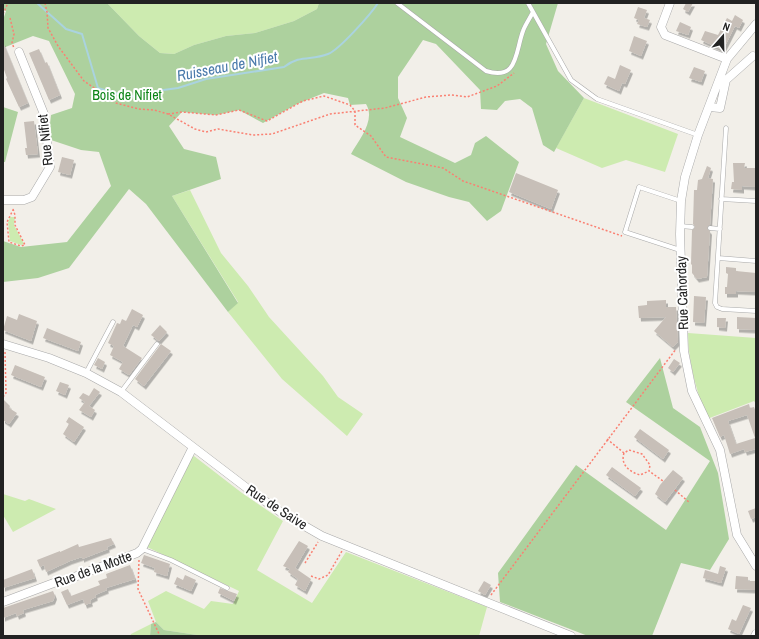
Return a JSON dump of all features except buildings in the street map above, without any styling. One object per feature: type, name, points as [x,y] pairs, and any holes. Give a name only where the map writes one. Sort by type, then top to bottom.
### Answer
[{"type":"street","points":[[670,3],[661,27],[664,35],[728,59]]},
{"type":"street","name":"Rue Cahorday","points":[[756,24],[728,59],[698,135],[685,177],[681,200],[680,226],[684,351],[692,391],[720,450],[737,535],[756,566]]},
{"type":"street","name":"Rue Nifiet","points":[[3,200],[24,200],[32,197],[50,167],[44,114],[19,52]]},
{"type":"street","points":[[709,107],[720,108],[726,80],[754,56]]},
{"type":"street","name":"Rue de Saive","points":[[4,344],[49,358],[86,373],[121,392],[252,492],[282,513],[322,536],[571,636]]},
{"type":"street","name":"Rue de la Motte","points":[[3,602],[140,551],[193,447]]},
{"type":"lane","points":[[396,3],[486,71],[498,74],[508,70],[514,64],[523,31],[533,12]]},
{"type":"lane","points":[[529,4],[571,80],[598,99],[698,135]]},
{"type":"lane","points":[[726,128],[715,303],[717,307],[756,311]]},
{"type":"lane","points":[[680,250],[625,232],[639,186],[681,200]]},
{"type":"lane","points":[[721,199],[756,201]]},
{"type":"lane","points":[[680,226],[692,227]]},
{"type":"lane","points":[[710,228],[720,229]]},
{"type":"lane","points":[[718,258],[756,261]]},
{"type":"lane","points":[[86,373],[113,322]]},
{"type":"lane","points":[[121,392],[157,344]]},
{"type":"lane","points":[[140,551],[171,560],[227,588]]},
{"type":"path","points":[[3,14],[8,3]]},
{"type":"path","points":[[45,3],[48,28],[58,46],[84,81],[116,103],[138,109],[154,110],[168,114],[195,129],[206,132],[218,129],[253,134],[272,134],[330,114],[385,108],[426,97],[451,94],[467,97],[498,86],[515,72],[514,64]]},
{"type":"path","points":[[10,18],[14,34],[12,43],[16,54],[19,52]]},
{"type":"path","points":[[168,114],[182,112],[216,115],[239,110],[267,120],[303,102],[324,96],[350,105],[355,112],[355,125],[371,136],[386,157],[443,168],[463,181],[627,238]]},
{"type":"path","points":[[13,209],[16,215],[15,225],[25,245],[21,246],[9,242],[7,222],[13,209],[14,200]]},
{"type":"path","points":[[486,602],[607,439],[676,350],[683,337]]},
{"type":"path","points":[[3,397],[6,393],[4,344]]},
{"type":"path","points":[[607,439],[624,452]]},
{"type":"path","points":[[624,452],[629,450],[642,454],[650,465],[649,471]]},
{"type":"path","points":[[624,452],[623,462],[628,469],[640,475],[649,471]]},
{"type":"path","points":[[649,471],[663,481]]},
{"type":"path","points":[[675,490],[690,503]]},
{"type":"path","points":[[305,563],[322,536]]},
{"type":"path","points":[[311,576],[319,579],[328,575],[344,546]]},
{"type":"path","points":[[140,551],[138,589],[160,636]]},
{"type":"green space","name":"Bois de Nifiet","points":[[3,3],[107,3],[139,36],[160,53],[174,54],[194,45],[226,36],[255,33],[294,21],[317,9],[319,3],[558,3],[546,44],[558,71],[584,98],[554,152],[543,145],[532,108],[520,99],[505,101],[497,110],[481,109],[480,90],[436,44],[423,40],[398,77],[398,98],[407,118],[400,137],[455,163],[471,155],[475,143],[486,136],[519,162],[501,211],[487,221],[469,202],[449,197],[406,182],[351,154],[368,123],[369,110],[366,104],[350,105],[348,98],[324,93],[297,104],[263,123],[239,110],[216,115],[182,112],[169,126],[184,149],[216,157],[221,179],[172,196],[238,303],[228,312],[146,204],[129,189],[69,268],[38,278],[3,282],[3,241],[21,247],[67,242],[111,186],[99,152],[81,150],[51,140],[51,115],[72,108],[75,94],[49,41],[33,36],[3,48],[3,20],[6,11],[3,10]]},
{"type":"green space","points":[[107,3],[319,3],[317,9],[294,21],[255,33],[226,36],[194,45],[174,54],[160,53],[139,36]]},
{"type":"green space","points":[[584,98],[678,134],[665,172],[626,160],[602,168],[556,148]]},
{"type":"green space","points":[[3,107],[18,112],[5,162],[3,162]]},
{"type":"green space","points":[[190,190],[221,253],[248,286],[269,317],[323,376],[338,397],[363,414],[347,436],[282,379],[228,312],[238,302],[172,196]]},
{"type":"green space","points":[[10,217],[15,217],[14,225],[24,244],[21,245],[10,241],[8,222]]},
{"type":"green space","points":[[688,333],[756,338],[756,404],[754,401],[707,419],[694,377],[688,344]]},
{"type":"green space","points":[[660,358],[673,408],[700,427],[718,473],[729,539],[710,570],[681,563],[652,636],[588,636],[500,602],[498,573],[576,465],[666,530],[710,461],[626,402]]},
{"type":"green space","points":[[194,456],[242,493],[283,521],[257,570],[312,603],[346,552],[487,607],[479,636],[204,636],[164,630],[156,622],[148,601],[166,591],[204,609],[211,601],[233,604],[239,591],[147,547],[191,458]]},
{"type":"green space","points":[[3,494],[25,501],[29,499],[56,509],[13,532],[3,515]]},
{"type":"green space","points":[[156,622],[164,630],[204,636],[150,636],[151,624]]},
{"type":"green space","points":[[151,624],[150,636],[130,636],[131,634]]},
{"type":"waterway","name":"Ruisseau de Nifiet","points":[[37,3],[66,29],[82,34],[98,88],[114,93],[137,97],[156,91],[178,88],[206,79],[284,67],[296,60],[328,54],[347,39],[378,3]]}]
